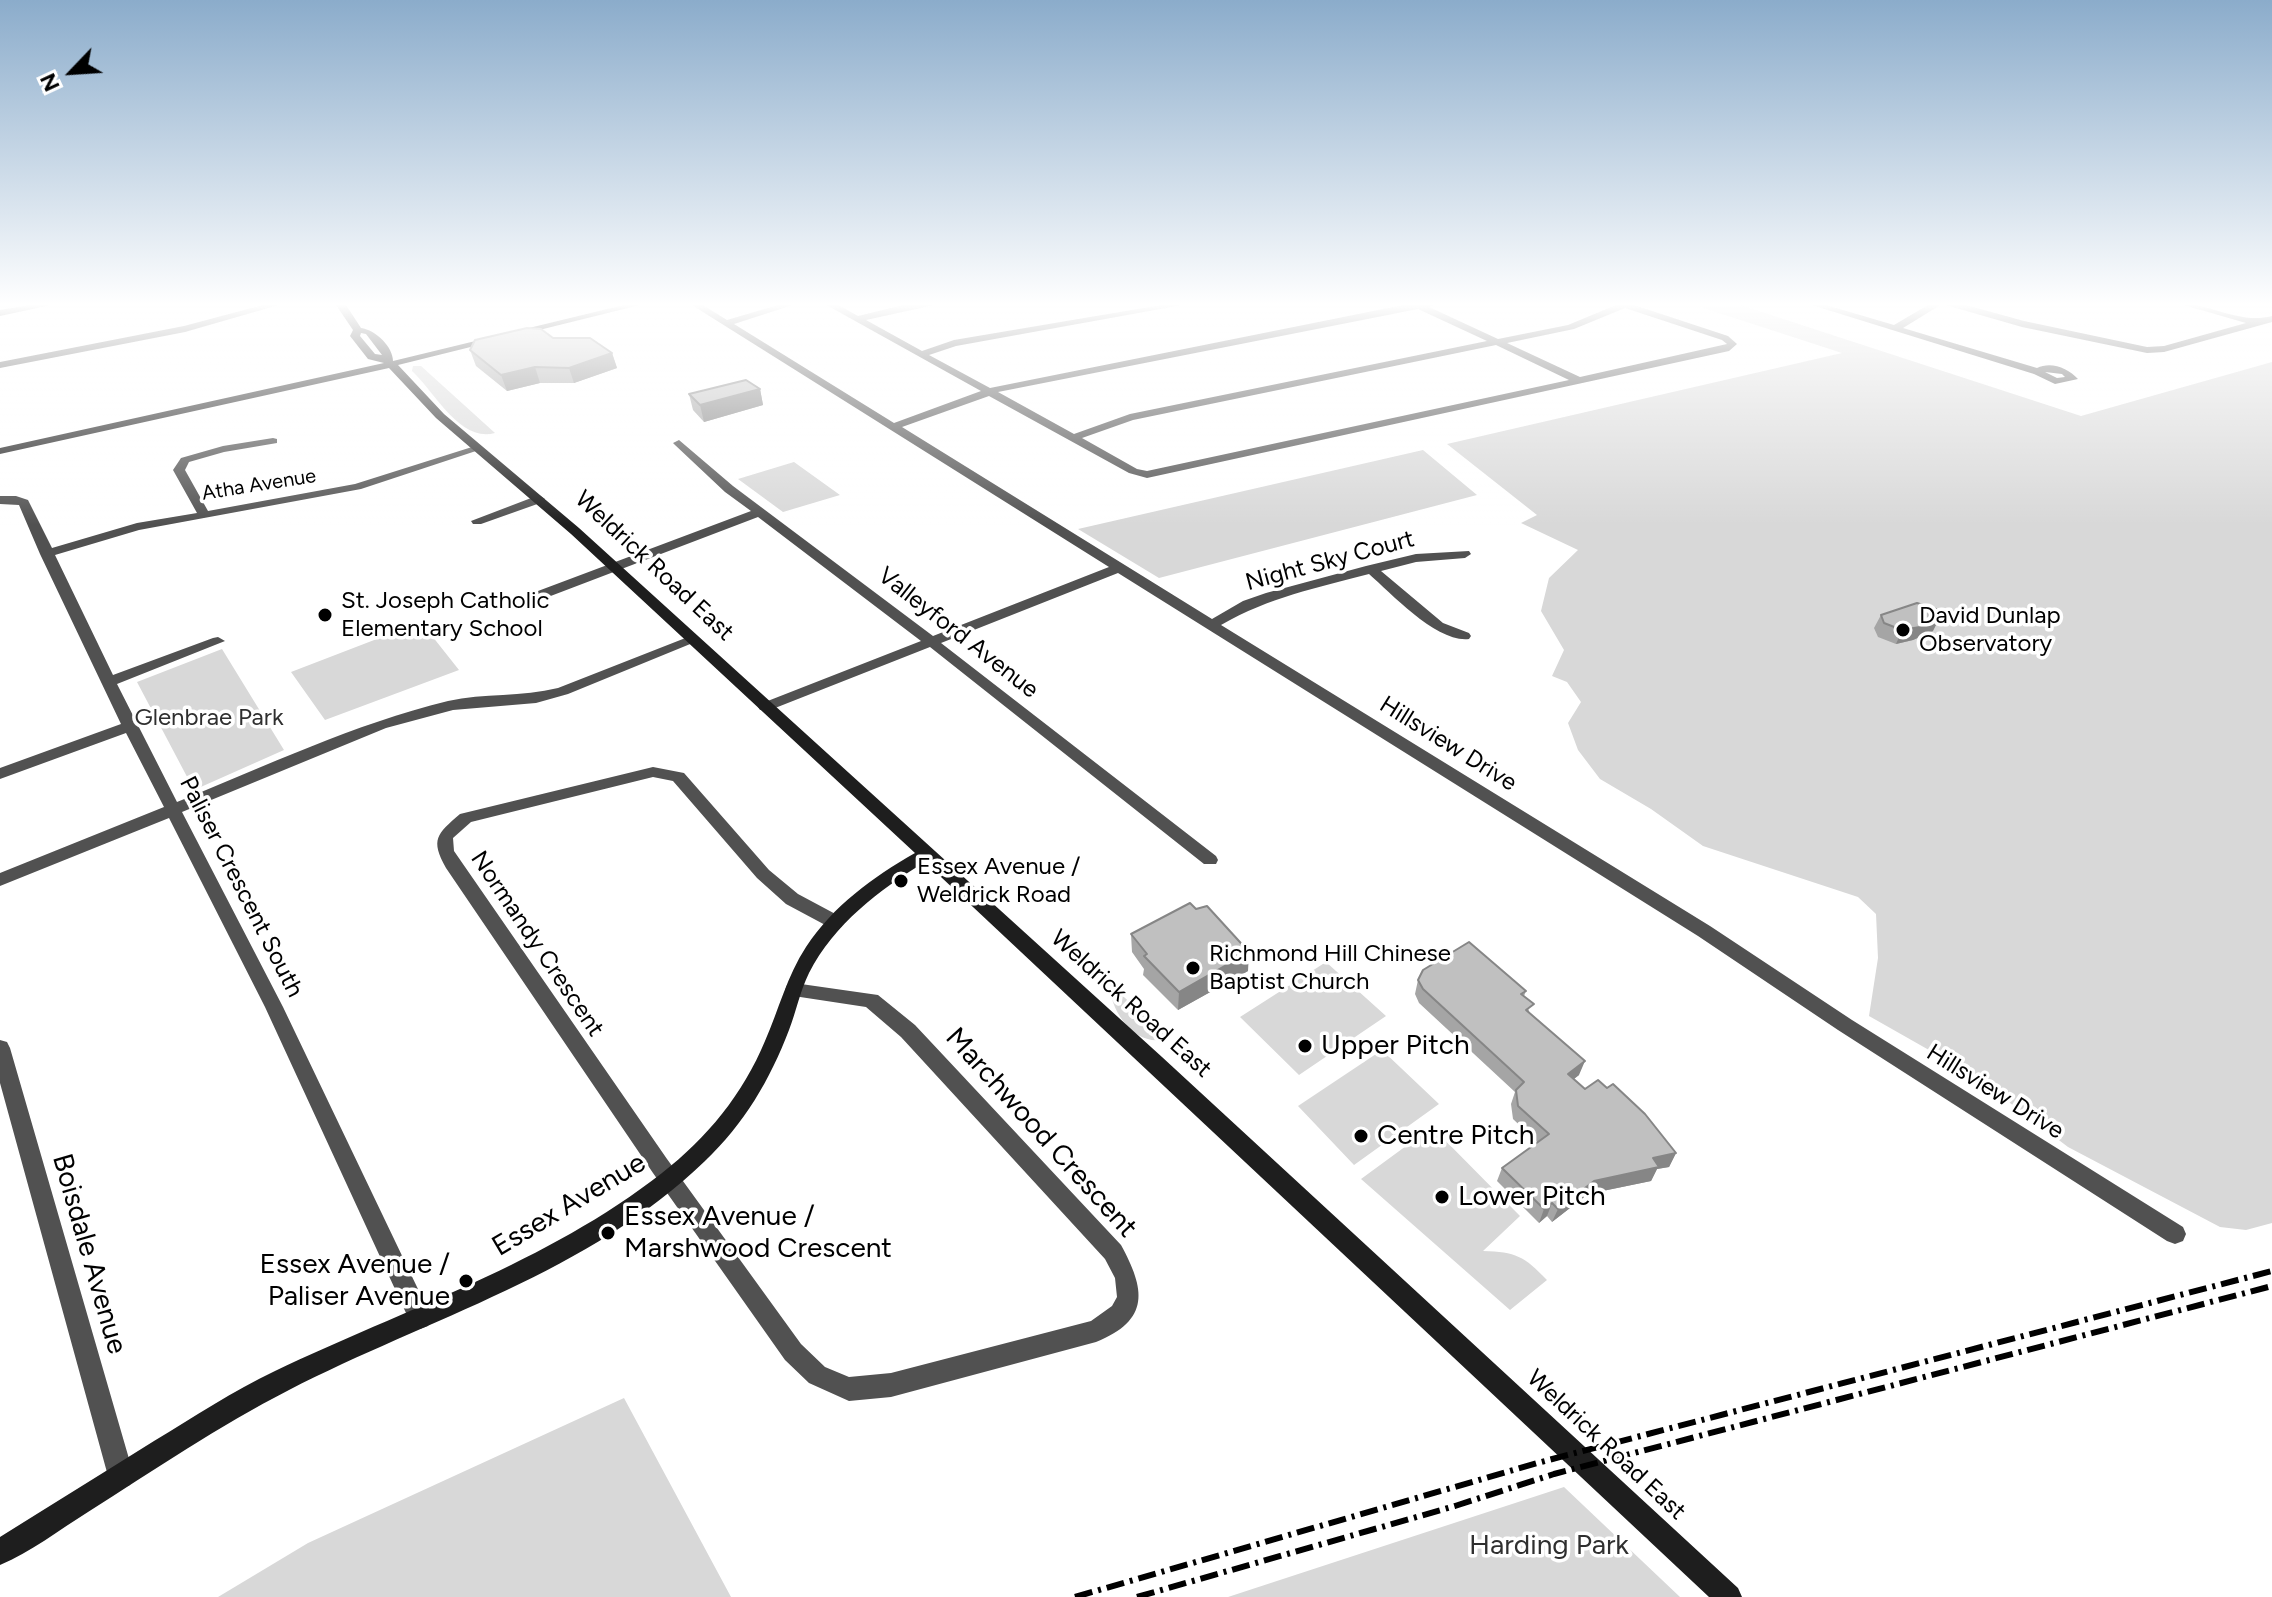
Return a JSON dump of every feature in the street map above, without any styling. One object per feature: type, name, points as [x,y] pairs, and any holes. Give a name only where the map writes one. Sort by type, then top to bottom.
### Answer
[{"type":"street","points":[[0,451],[336,377]]},
{"type":"street","name":"Weldrick Road East","points":[[404,377],[476,449],[539,499],[614,566],[1729,1597]]},
{"type":"street","name":"Hillsview Drive","points":[[812,377],[1704,931],[1845,1025],[2175,1234]]},
{"type":"street","points":[[962,377],[1133,471],[1156,474],[1600,377]]},
{"type":"street","points":[[893,427],[988,391],[1059,377]]},
{"type":"street","points":[[1073,438],[1130,417],[1328,377]]},
{"type":"street","points":[[1570,377],[1580,381]]},
{"type":"street","points":[[203,513],[179,470],[185,460],[223,449],[273,441]]},
{"type":"street","name":"Valleyford Avenue","points":[[679,443],[759,512],[932,642],[1210,860]]},
{"type":"street","name":"Atha Avenue","points":[[46,554],[137,527],[203,513],[330,494],[476,449]]},
{"type":"street","points":[[477,521],[539,499]]},
{"type":"street","name":"Paliser Crescent South","points":[[0,500],[24,503],[130,726],[274,1007],[420,1318]]},
{"type":"street","points":[[543,594],[759,512]]},
{"type":"street","name":"Night Sky Court","points":[[1211,625],[1263,598],[1416,558],[1465,554]]},
{"type":"street","points":[[765,707],[1119,568]]},
{"type":"street","points":[[1371,569],[1438,626],[1464,636]]},
{"type":"street","points":[[0,880],[381,725],[452,705],[536,698],[563,691],[693,640]]},
{"type":"street","points":[[109,682],[218,641]]},
{"type":"street","points":[[0,774],[130,726]]},
{"type":"street","name":"Normandy Crescent","points":[[671,1178],[452,864],[446,851],[445,836],[466,818],[653,772],[668,774],[678,777],[688,786],[715,822],[763,874],[792,899],[835,922]]},
{"type":"street","name":"Essex Avenue","points":[[0,1552],[281,1381],[546,1258],[671,1178],[716,1137],[746,1098],[777,1038],[801,969],[835,922],[871,887],[925,855]]},
{"type":"street","name":"Marchwood Crescent","points":[[671,1178],[793,1352],[817,1375],[849,1389],[891,1385],[1096,1331],[1118,1318],[1129,1303],[1130,1283],[1113,1252],[890,1013],[871,1000],[794,990]]},
{"type":"street","name":"Boisdale Avenue","points":[[0,1048],[121,1476]]},
{"type":"green space","points":[[417,377],[433,377],[495,433],[482,434],[459,423]]},
{"type":"green space","points":[[1740,377],[1960,377],[2081,416],[2221,377],[2272,377],[2272,1223],[2246,1230],[2220,1227],[2068,1147],[1973,1075],[1869,1016],[1878,958],[1876,914],[1858,897],[1703,846],[1651,809],[1600,779],[1578,750],[1568,723],[1581,702],[1567,682],[1552,676],[1564,650],[1541,611],[1549,578],[1578,550],[1521,523],[1537,515],[1447,444]]},
{"type":"green space","points":[[1423,450],[1477,495],[1159,578],[1078,529]]},
{"type":"green space","points":[[794,462],[840,495],[783,512],[738,479]]},
{"type":"green space","points":[[421,622],[459,670],[325,720],[291,672]]},
{"type":"green space","name":"Glenbrae Park","points":[[222,649],[284,750],[194,790],[137,682]]},
{"type":"green space","name":"Upper Pitch","points":[[1326,962],[1386,1016],[1299,1075],[1240,1017]]},
{"type":"green space","points":[[1110,984],[1168,1038],[1146,1039],[1127,1026],[1114,1006]]},
{"type":"green space","name":"Centre Pitch","points":[[1382,1050],[1439,1104],[1354,1165],[1298,1106]]},
{"type":"green space","name":"Lower Pitch","points":[[1432,1127],[1520,1216],[1483,1251],[1519,1257],[1547,1280],[1510,1310],[1361,1179]]},
{"type":"green space","points":[[624,1398],[731,1597],[218,1597],[308,1543]]},
{"type":"green space","name":"Harding Park","points":[[1564,1487],[1680,1597],[1228,1597]]},
{"type":"building","points":[[746,380],[760,389],[700,405],[689,394]]},
{"type":"building","points":[[1917,603],[1936,609],[1940,617],[1920,627],[1902,630],[1884,623],[1881,615]]},
{"type":"building","name":"Richmond Hill Chinese Baptist Church","points":[[1190,903],[1196,909],[1207,906],[1249,952],[1179,992],[1144,956],[1147,954],[1131,934]]},
{"type":"building","points":[[1469,942],[1526,991],[1521,994],[1534,1004],[1526,1010],[1585,1061],[1568,1074],[1585,1089],[1598,1080],[1607,1088],[1613,1084],[1645,1114],[1676,1153],[1653,1158],[1659,1167],[1594,1181],[1558,1209],[1552,1203],[1544,1209],[1502,1168],[1549,1134],[1518,1106],[1516,1090],[1524,1082],[1423,989],[1418,980],[1423,970]]},
{"type":"railway","points":[[1075,1597],[1541,1462],[2272,1271]]},
{"type":"railway","points":[[1137,1597],[1455,1506],[1554,1474],[2272,1286]]},
{"type":"place","name":"St. Joseph Catholic Elementary School","points":[[325,615]]},
{"type":"place","name":"David Dunlap Observatory","points":[[1903,630]]},
{"type":"place","name":"Essex Avenue / Weldrick Road","points":[[901,881]]},
{"type":"place","name":"Richmond Hill Chinese Baptist Church","points":[[1193,968]]},
{"type":"place","name":"Upper Pitch","points":[[1305,1046]]},
{"type":"place","name":"Centre Pitch","points":[[1361,1136]]},
{"type":"place","name":"Lower Pitch","points":[[1442,1197]]},
{"type":"place","name":"Essex Avenue / Marshwood Crescent","points":[[608,1233]]},
{"type":"place","name":"Essex Avenue / Paliser Avenue","points":[[466,1281]]}]
